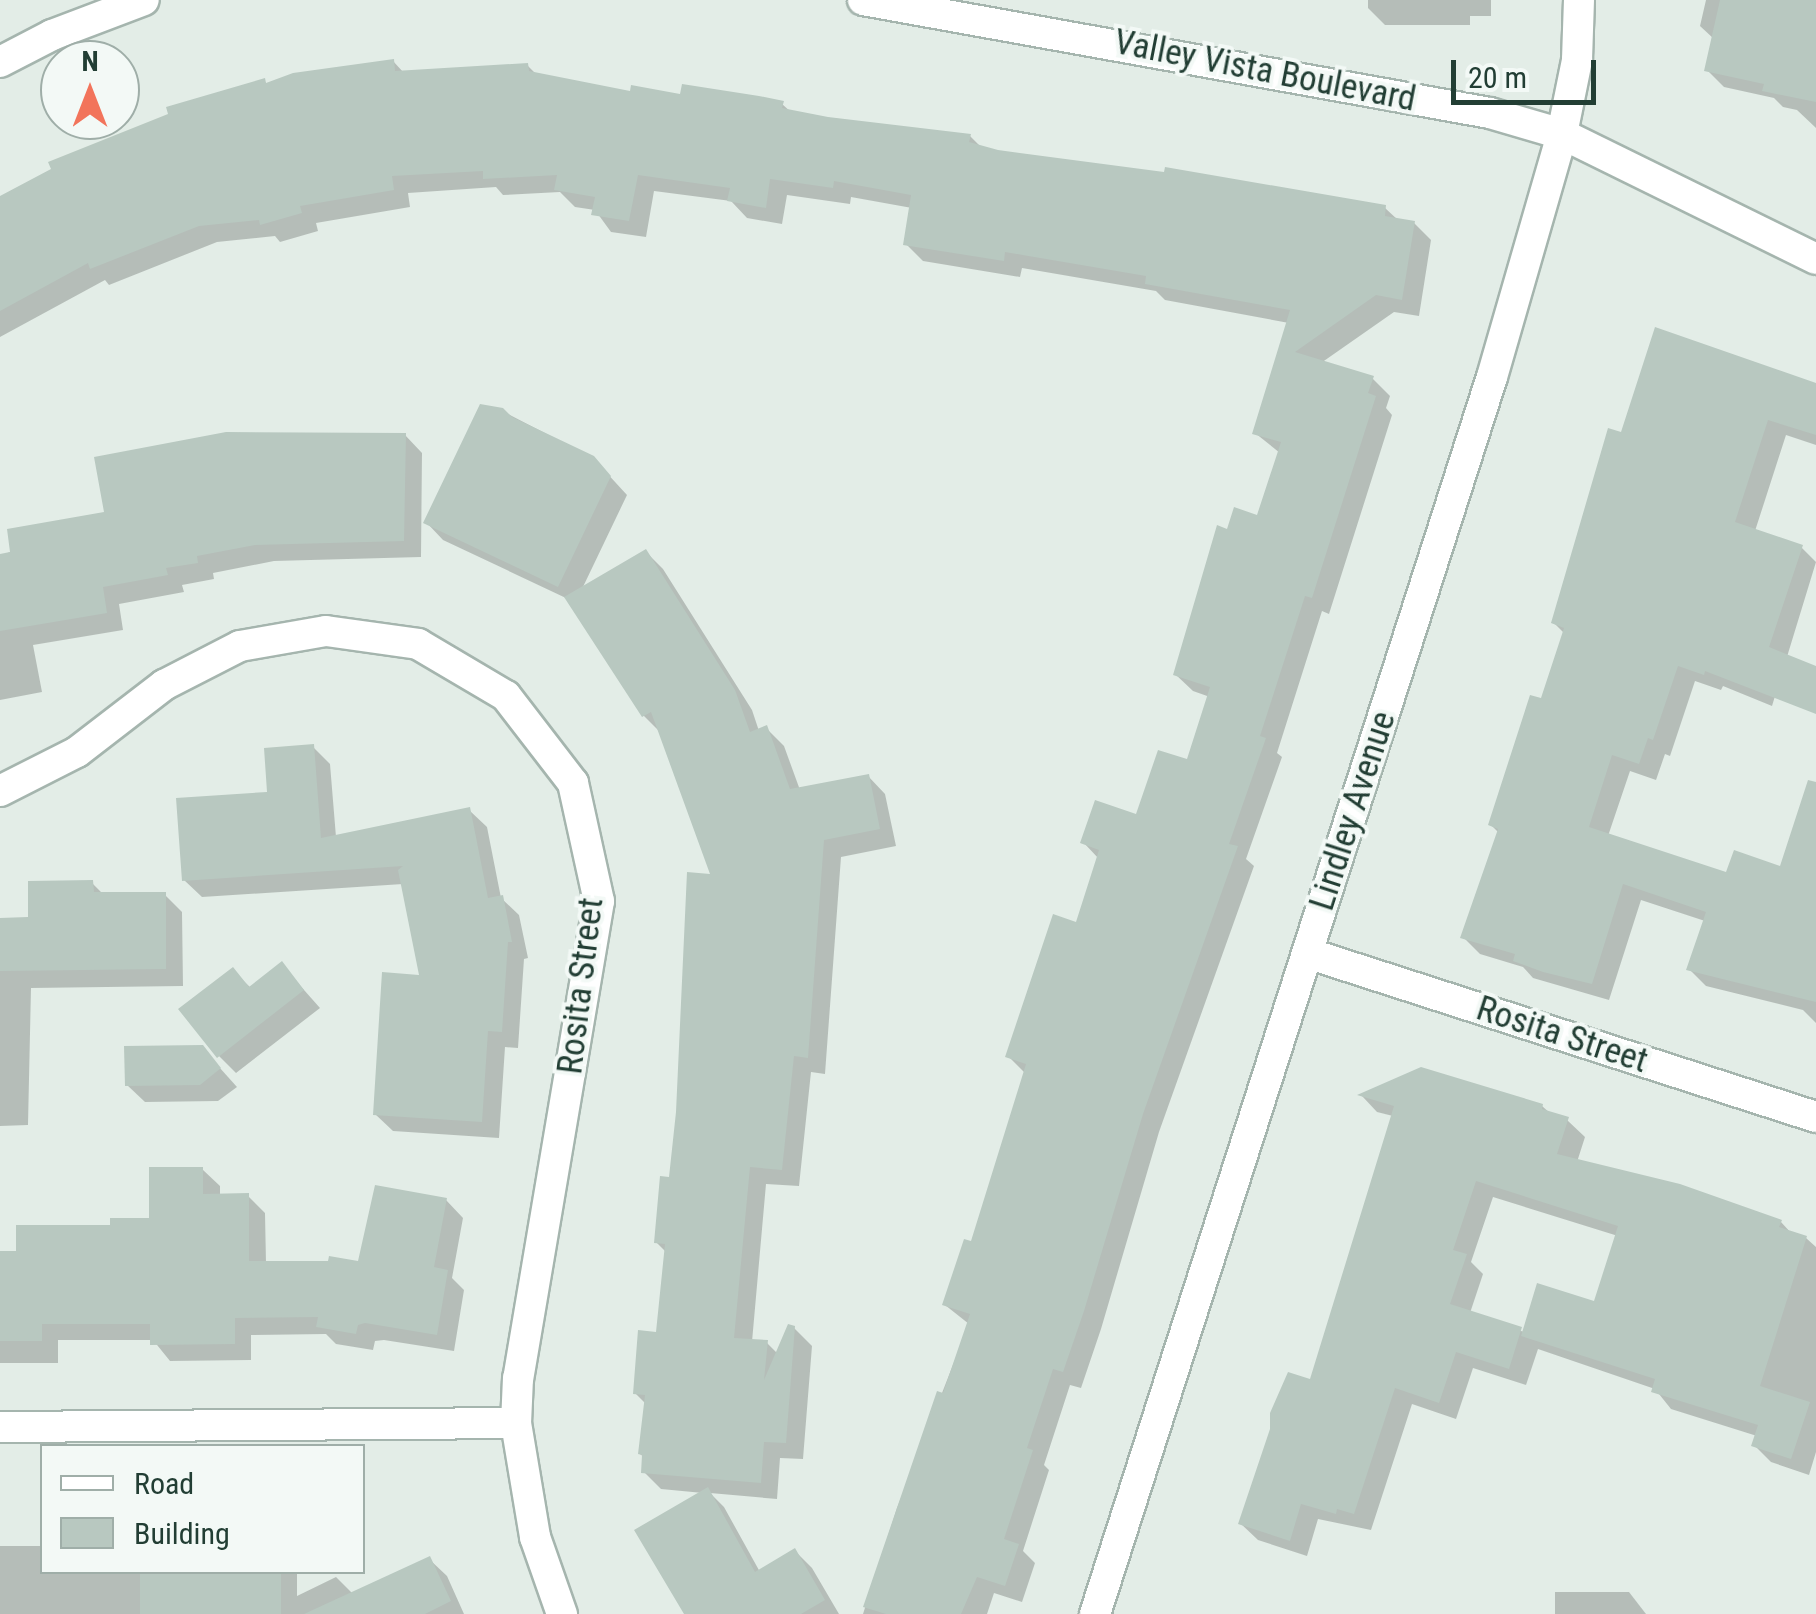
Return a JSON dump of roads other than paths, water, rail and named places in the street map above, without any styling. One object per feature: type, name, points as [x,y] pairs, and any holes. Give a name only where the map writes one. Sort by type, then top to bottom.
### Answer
[{"type":"street","points":[[0,62],[52,35],[144,0]]},
{"type":"street","name":"Valley Vista Boulevard","points":[[863,0],[1006,11],[1490,112],[1562,134],[1816,259]]},
{"type":"street","name":"Lindley Avenue","points":[[1095,1614],[1486,396],[1562,134],[1577,60],[1579,0]]},
{"type":"street","name":"Rosita Street","points":[[0,791],[77,752],[164,685],[240,646],[326,631],[418,644],[506,696],[572,784],[599,901],[518,1378],[516,1423],[535,1538],[562,1614]]},
{"type":"street","name":"Rosita Street","points":[[1307,953],[1816,1117]]},
{"type":"street","points":[[0,1427],[516,1423]]}]
